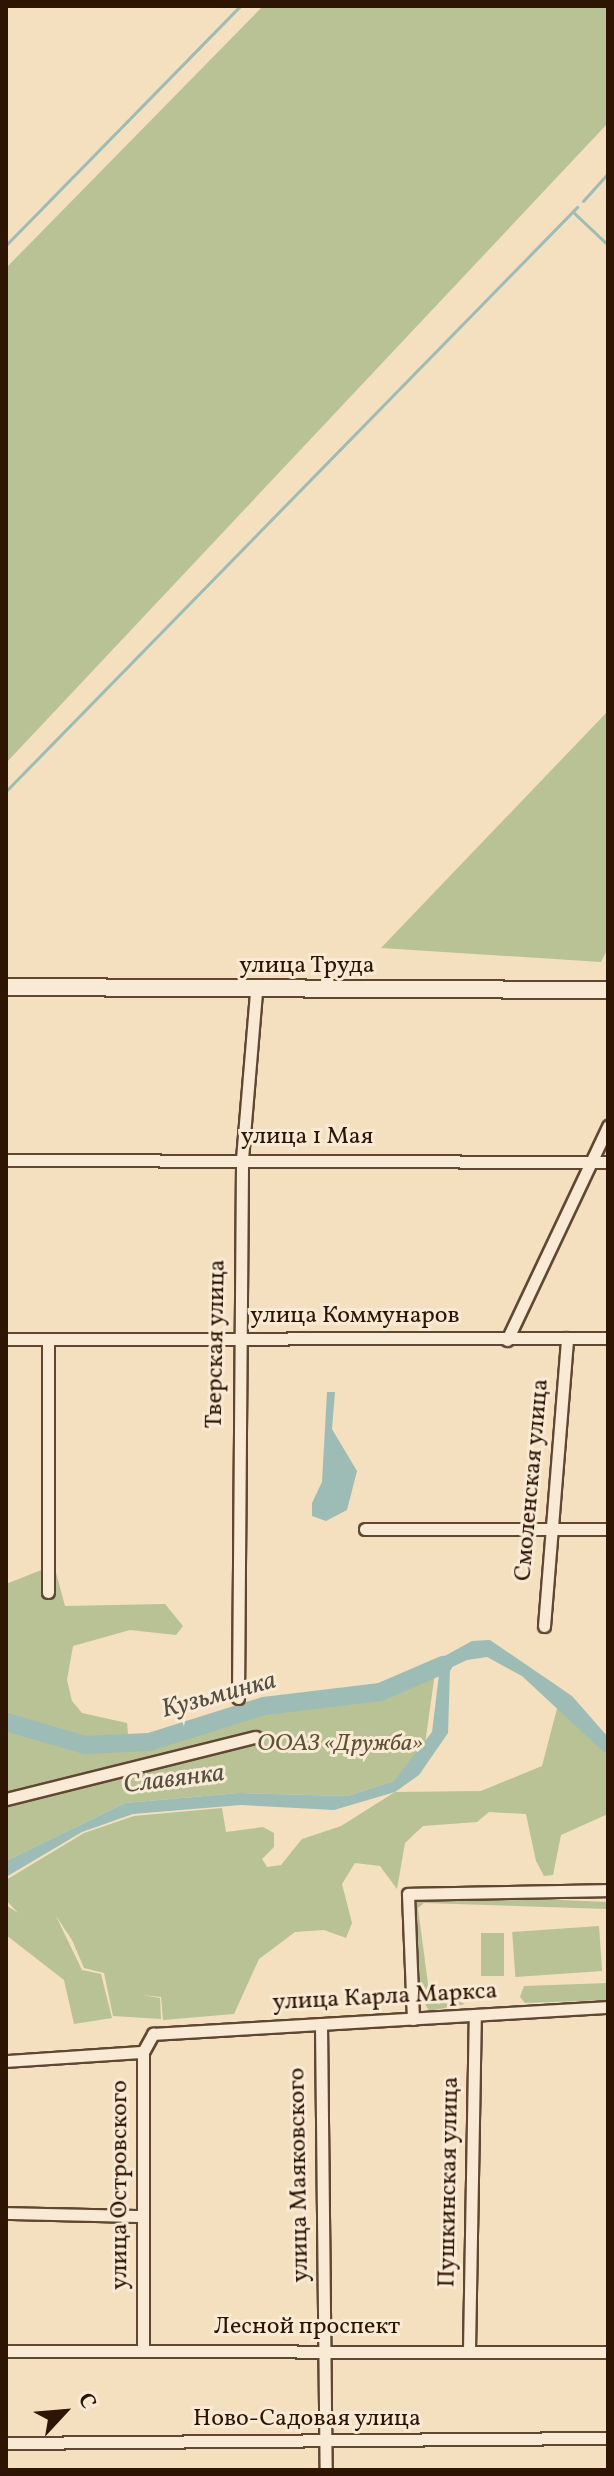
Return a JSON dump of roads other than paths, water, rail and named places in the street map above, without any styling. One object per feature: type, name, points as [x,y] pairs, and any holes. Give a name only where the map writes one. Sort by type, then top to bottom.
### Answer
[{"type":"street","name":"улица Труда","points":[[6,987],[256,991],[608,990]]},
{"type":"street","name":"Тверская улица","points":[[238,1698],[238,1338],[242,1159],[256,991]]},
{"type":"street","points":[[507,1340],[594,1162],[608,1126]]},
{"type":"street","name":"улица 1 Мая","points":[[6,1160],[608,1162]]},
{"type":"street","name":"Смоленская улица","points":[[544,1626],[567,1338]]},
{"type":"street","name":"улица Коммунаров","points":[[6,1339],[608,1338]]},
{"type":"street","points":[[48,1339],[48,1592]]},
{"type":"street","points":[[365,1529],[608,1529]]},
{"type":"street","points":[[6,1799],[255,1737]]},
{"type":"street","points":[[413,2019],[408,1894],[608,1890]]},
{"type":"street","name":"улица Карла Маркса","points":[[164,2033],[608,2007]]},
{"type":"street","name":"Пушкинская улица","points":[[469,2350],[475,2015]]},
{"type":"street","name":"улица Маяковского","points":[[321,2024],[326,2470]]},
{"type":"street","name":"улица Островского","points":[[143,2350],[143,2052],[146,2040],[164,2033]]},
{"type":"street","points":[[6,2061],[143,2052]]},
{"type":"street","points":[[6,2213],[142,2216]]},
{"type":"street","name":"Лесной проспект","points":[[6,2351],[608,2352]]},
{"type":"street","name":"Ново-Садовая улица","points":[[6,2443],[608,2438]]},
{"type":"water","points":[[327,1392],[335,1392],[332,1429],[357,1471],[347,1510],[326,1521],[312,1516],[312,1503],[322,1482]]},
{"type":"water","points":[[490,1640],[572,1696],[608,1737],[608,1756],[522,1676],[487,1657],[467,1660],[450,1668],[448,1733],[419,1775],[395,1792],[334,1810],[241,1805],[133,1814],[82,1832],[6,1877],[6,1861],[125,1803],[239,1793],[347,1796],[394,1781],[432,1732],[441,1658],[472,1641]]},
{"type":"waterway","points":[[6,245],[240,6]]},
{"type":"waterway","points":[[583,201],[608,173]]},
{"type":"waterway","points":[[6,791],[577,207]]},
{"type":"waterway","points":[[573,212],[608,245]]},
{"type":"waterway","name":"Кузьминка","points":[[6,1722],[85,1745],[149,1742],[264,1706],[380,1692],[443,1665]]},
{"type":"park label","name":"ООАЗ «Дружба»","points":[[340,1745]]},
{"type":"water label","name":"Славянка","points":[[174,1780]]}]
